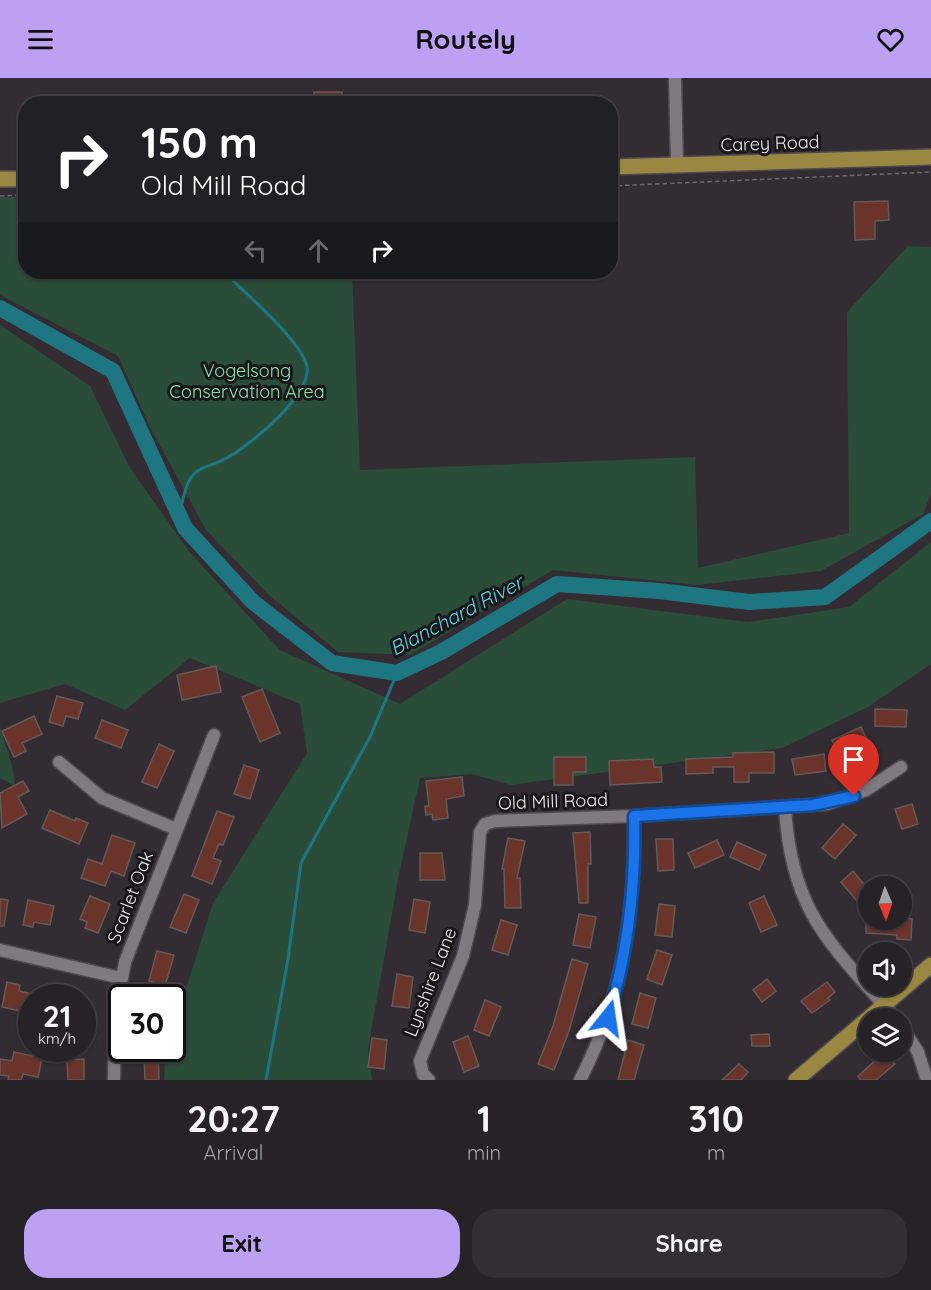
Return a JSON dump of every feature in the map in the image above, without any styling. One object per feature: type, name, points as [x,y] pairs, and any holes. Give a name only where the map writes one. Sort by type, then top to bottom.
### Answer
[{"type":"main road","name":"Carey Road","points":[[618,167],[931,157]]},
{"type":"main road","points":[[0,179],[18,179]]},
{"type":"main road","points":[[796,1080],[931,965]]},
{"type":"street","points":[[675,78],[677,165]]},
{"type":"street","name":"Scarlet Oak","points":[[114,1080],[115,1017],[121,978],[136,929],[214,735]]},
{"type":"street","points":[[59,762],[102,798],[176,829]]},
{"type":"street","name":"Old Mill Road","points":[[485,824],[495,820],[634,816],[827,804],[854,796],[879,784],[901,767]]},
{"type":"street","points":[[785,807],[790,856],[808,909],[822,933],[887,1008]]},
{"type":"street","points":[[580,1080],[608,1018],[625,953],[633,888],[634,816]]},
{"type":"street","name":"Lynshire Lane","points":[[429,1080],[423,1074],[420,1061],[463,956],[475,905],[480,832],[485,824]]},
{"type":"street","points":[[0,950],[121,978]]},
{"type":"street","points":[[912,1043],[918,1052],[927,1080]]},
{"type":"path","points":[[618,186],[931,172]]},
{"type":"path","points":[[0,196],[18,195]]},
{"type":"green space","name":"Vogelsong Conservation Area","points":[[0,197],[18,197],[18,279],[352,279],[360,470],[695,457],[698,568],[849,533],[847,312],[908,246],[931,247],[931,494],[923,514],[821,571],[698,585],[553,570],[410,655],[338,652],[269,595],[206,530],[150,427],[118,356],[0,295]]},
{"type":"green space","points":[[0,325],[90,386],[130,468],[191,554],[280,650],[400,704],[567,599],[748,622],[849,607],[931,542],[931,664],[868,707],[782,748],[511,785],[472,774],[420,778],[399,874],[368,1049],[372,1080],[164,1080],[165,1062],[186,1062],[186,989],[213,903],[307,753],[300,704],[190,658],[125,710],[65,684],[0,703]]},
{"type":"green space","points":[[0,727],[13,769],[15,786],[0,778]]},
{"type":"building","points":[[314,92],[342,92],[342,96],[314,96]]},
{"type":"building","points":[[888,201],[889,220],[875,221],[875,239],[855,240],[854,202]]},
{"type":"building","points":[[216,666],[221,692],[182,700],[177,675]]},
{"type":"building","points":[[262,689],[280,733],[260,742],[242,697]]},
{"type":"building","points":[[57,696],[83,703],[78,719],[66,716],[63,726],[49,722]]},
{"type":"building","points":[[875,709],[907,710],[906,727],[875,726]]},
{"type":"building","points":[[34,716],[42,734],[22,743],[26,751],[14,757],[2,731]]},
{"type":"building","points":[[102,720],[128,730],[121,748],[95,738]]},
{"type":"building","points":[[861,727],[868,742],[839,755],[832,740]]},
{"type":"building","points":[[159,744],[174,751],[157,788],[142,782]]},
{"type":"building","points":[[774,752],[774,773],[749,773],[749,782],[734,782],[734,767],[713,767],[713,773],[686,774],[686,759],[733,757],[733,753]]},
{"type":"building","points":[[824,754],[826,771],[795,775],[792,759]]},
{"type":"building","points":[[554,757],[586,757],[586,772],[573,772],[573,785],[554,785]]},
{"type":"building","points":[[653,759],[654,767],[661,767],[662,782],[610,785],[609,761]]},
{"type":"building","points":[[244,765],[259,770],[250,799],[234,794]]},
{"type":"building","points":[[462,777],[464,796],[446,799],[448,818],[433,820],[432,814],[426,815],[425,806],[429,806],[426,781]]},
{"type":"building","points":[[23,781],[29,791],[18,797],[27,814],[2,828],[0,793]]},
{"type":"building","points":[[912,804],[918,824],[902,829],[895,809]]},
{"type":"building","points":[[50,810],[75,821],[76,818],[88,823],[79,844],[42,828]]},
{"type":"building","points":[[217,811],[234,817],[223,845],[219,844],[213,858],[221,861],[212,884],[192,876]]},
{"type":"building","points":[[843,824],[856,835],[835,859],[822,848]]},
{"type":"building","points":[[590,832],[591,864],[588,864],[588,903],[579,903],[573,833]]},
{"type":"building","points":[[112,835],[135,843],[124,876],[111,871],[105,886],[81,878],[88,859],[102,864]]},
{"type":"building","points":[[508,838],[525,841],[517,878],[520,878],[521,908],[505,908],[504,869],[502,869]]},
{"type":"building","points":[[656,839],[673,839],[674,870],[658,871]]},
{"type":"building","points":[[717,840],[724,855],[695,868],[688,853]]},
{"type":"building","points":[[737,842],[766,855],[759,870],[730,857]]},
{"type":"building","points":[[420,853],[442,853],[445,880],[420,880]]},
{"type":"building","points":[[853,871],[858,877],[858,902],[841,882]]},
{"type":"building","points":[[184,894],[199,900],[186,933],[170,927]]},
{"type":"building","points":[[90,896],[110,904],[98,933],[85,928],[87,922],[80,919]]},
{"type":"building","points":[[764,896],[777,925],[761,932],[749,903]]},
{"type":"building","points":[[0,899],[8,900],[4,926],[0,926]]},
{"type":"building","points":[[414,899],[430,902],[425,933],[409,930]]},
{"type":"building","points":[[28,900],[54,906],[50,925],[34,922],[33,927],[23,925]]},
{"type":"building","points":[[659,904],[675,906],[672,937],[655,935]]},
{"type":"building","points":[[579,914],[596,917],[590,948],[573,945]]},
{"type":"building","points":[[501,920],[517,925],[508,955],[492,950]]},
{"type":"building","points":[[866,930],[911,930],[911,940],[897,939],[897,935],[866,933]]},
{"type":"building","points":[[657,950],[672,955],[662,985],[647,979]]},
{"type":"building","points":[[157,951],[174,955],[166,984],[149,981]]},
{"type":"building","points":[[572,959],[588,964],[569,1031],[554,1070],[538,1064],[553,1026]]},
{"type":"building","points":[[397,974],[413,977],[409,1008],[392,1006]]},
{"type":"building","points":[[767,979],[776,991],[762,1002],[753,990]]},
{"type":"building","points":[[7,982],[18,985],[18,1011],[2,1007]]},
{"type":"building","points":[[827,982],[835,992],[828,998],[830,1000],[812,1013],[801,1001]]},
{"type":"building","points":[[640,993],[656,998],[648,1028],[632,1024]]},
{"type":"building","points":[[485,1000],[501,1007],[489,1036],[474,1030]]},
{"type":"building","points":[[769,1034],[770,1046],[752,1046],[751,1035]]},
{"type":"building","points":[[468,1036],[479,1066],[464,1072],[453,1042]]},
{"type":"building","points":[[372,1038],[387,1040],[384,1069],[368,1067]]},
{"type":"building","points":[[628,1040],[644,1045],[634,1080],[618,1080]]},
{"type":"building","points":[[14,1052],[18,1053],[18,1062],[41,1062],[38,1077],[23,1074],[21,1080],[8,1080],[9,1076],[0,1075],[0,1059],[12,1061]]},
{"type":"building","points":[[67,1062],[84,1062],[84,1080],[68,1080]]},
{"type":"building","points":[[144,1062],[158,1062],[159,1080],[145,1080]]},
{"type":"building","points":[[874,1062],[893,1062],[895,1064],[876,1080],[861,1080],[858,1076]]},
{"type":"building","points":[[739,1064],[748,1072],[741,1080],[722,1080]]},
{"type":"waterway","points":[[179,514],[192,476],[199,470],[236,453],[264,431],[291,403],[307,375],[306,363],[292,340],[231,279]]},
{"type":"waterway","name":"Blanchard River","points":[[0,308],[113,371],[185,528],[253,602],[332,663],[397,673],[441,652],[557,584],[659,591],[749,602],[825,597],[931,521]]},
{"type":"waterway","points":[[266,1080],[288,959],[301,863],[370,737],[397,673]]},
{"type":"route","points":[[608,1018],[621,971],[630,916],[633,888],[634,816],[827,804],[854,796]]}]
